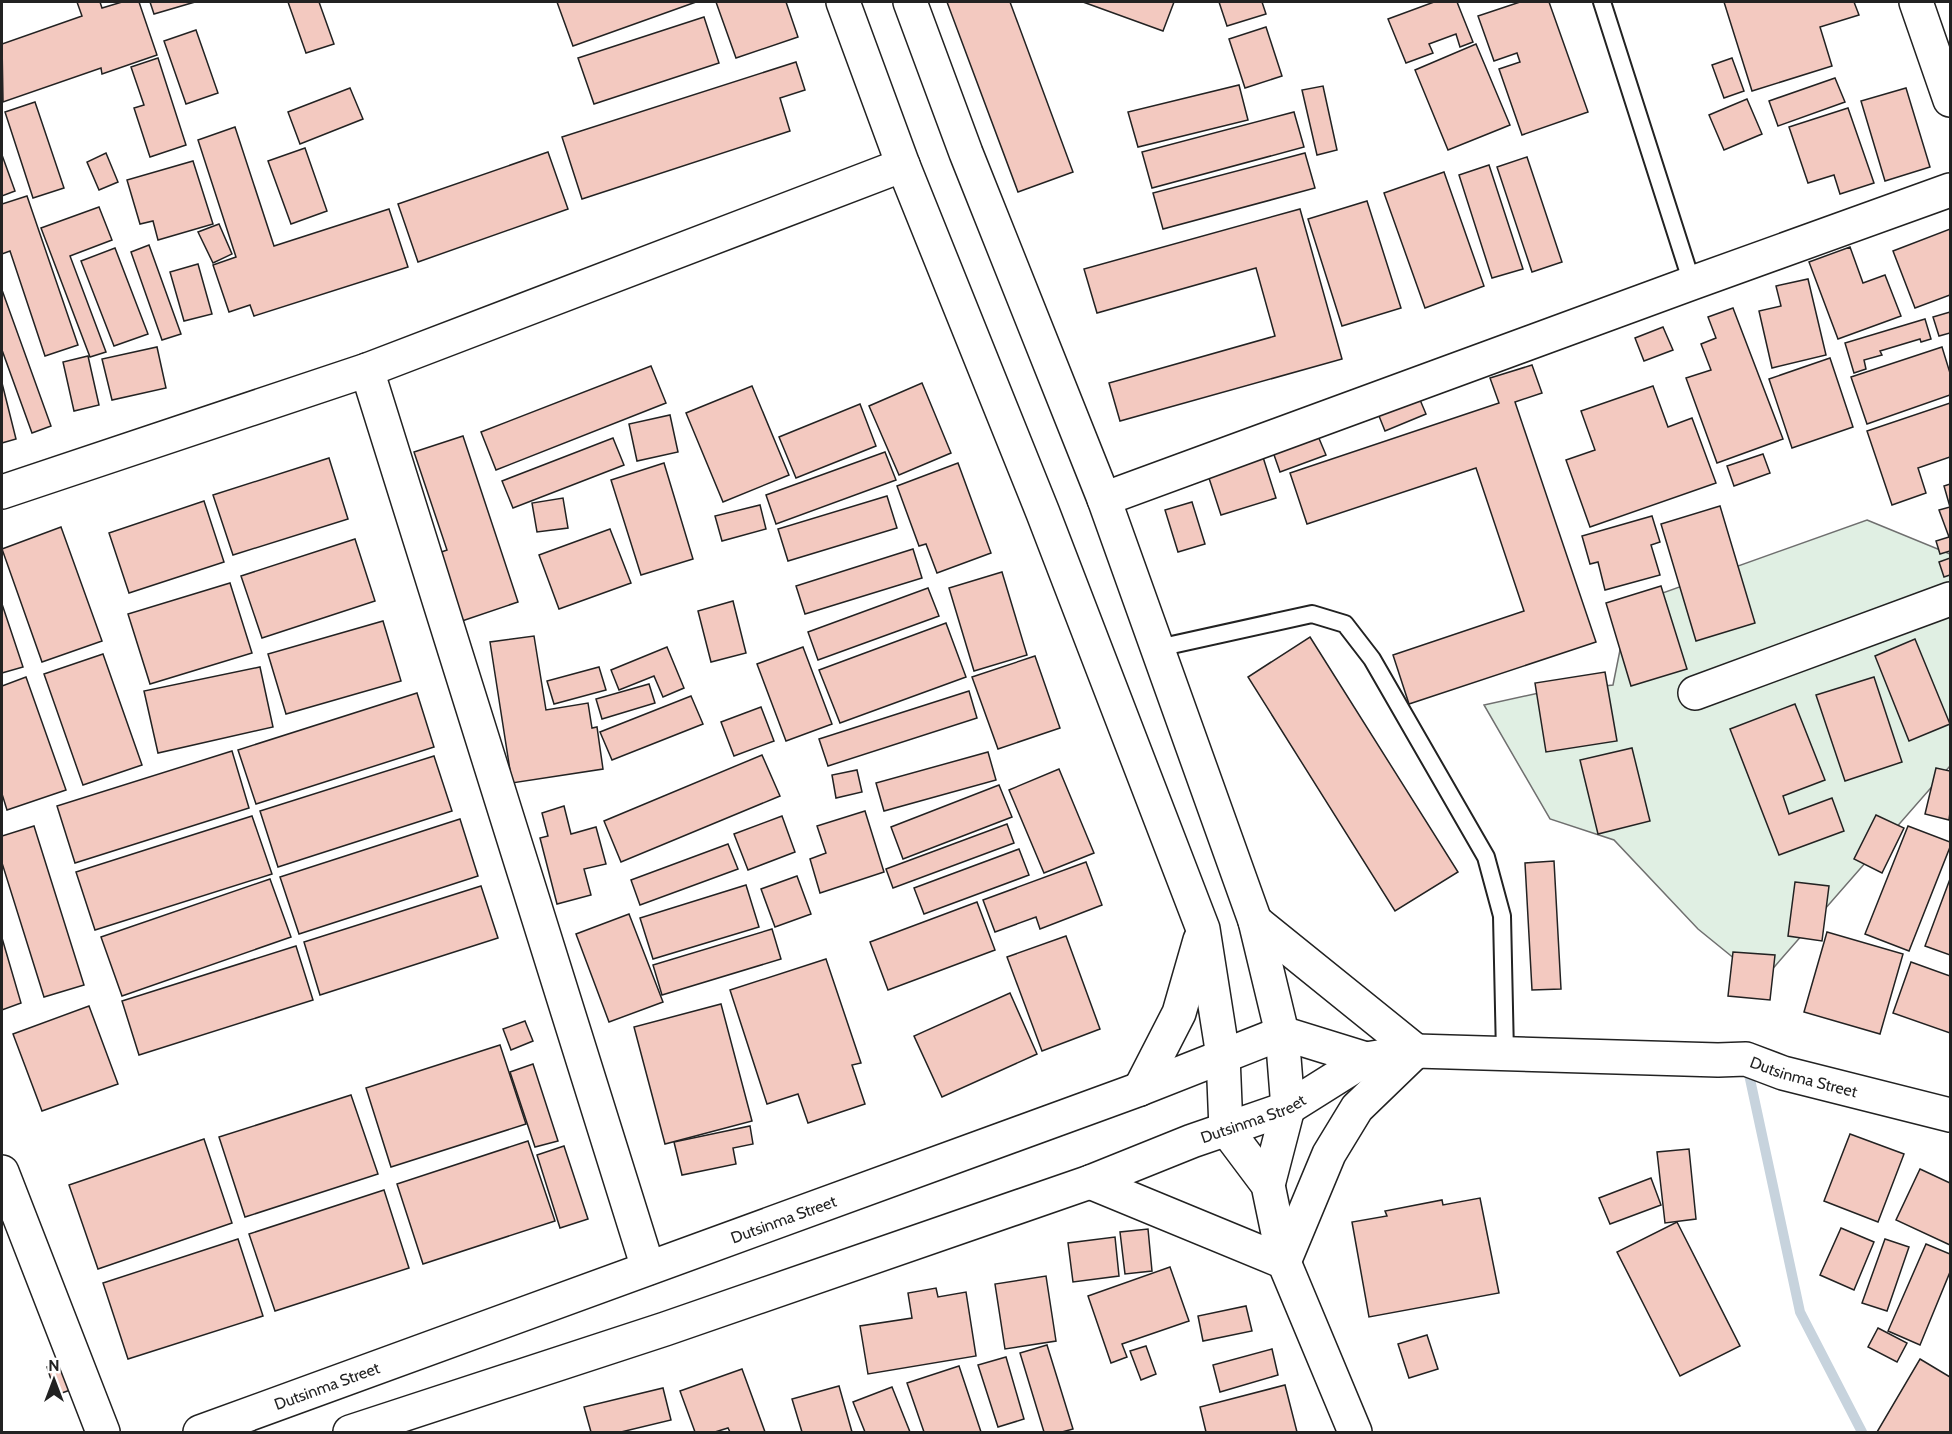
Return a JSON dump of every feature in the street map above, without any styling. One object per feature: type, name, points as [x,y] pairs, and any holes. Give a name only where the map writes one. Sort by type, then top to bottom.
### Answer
[{"type":"street","points":[[843,2],[903,165],[1047,524],[1203,929],[1223,1056],[1226,1129],[1268,1185],[1284,1262],[1355,1432]]},
{"type":"street","points":[[910,2],[966,153],[1104,500],[1255,921],[1282,1033],[1288,1108],[1268,1185]]},
{"type":"street","points":[[1916,2],[1950,100]]},
{"type":"street","points":[[2,492],[367,370],[903,165]]},
{"type":"street","points":[[1104,500],[1950,190]]},
{"type":"street","points":[[367,370],[648,1268]]},
{"type":"street","points":[[1695,693],[1950,599]]},
{"type":"street","points":[[1255,921],[1416,1051],[1357,1108],[1329,1154],[1284,1262]]},
{"type":"street","points":[[1140,1089],[1179,1013],[1203,929]]},
{"type":"street","name":"Dutsinma Street","points":[[200,1432],[1140,1089],[1282,1033],[1366,1059]]},
{"type":"street","name":"Dutsinma Street","points":[[350,1432],[394,1425],[1090,1182],[1226,1129],[1288,1108],[1366,1059],[1416,1051],[1746,1059],[1783,1073],[1950,1116]]},
{"type":"street","points":[[2,1172],[104,1432]]},
{"type":"street","points":[[1090,1182],[1284,1262]]},
{"type":"lane","points":[[1602,2],[1692,283]]},
{"type":"lane","points":[[1158,648],[1312,614],[1346,624],[1372,659],[1486,857],[1502,916],[1505,1054]]},
{"type":"green space","points":[[1867,520],[1950,554],[1950,766],[1762,981],[1698,929],[1614,840],[1550,819],[1484,705],[1539,693],[1613,685],[1629,605]]},
{"type":"building","points":[[77,2],[100,2],[102,8],[122,2],[139,2],[157,55],[102,74],[101,68],[3,102],[2,44],[82,16]]},
{"type":"building","points":[[150,2],[195,2],[154,14]]},
{"type":"building","points":[[288,2],[319,2],[334,44],[306,53]]},
{"type":"building","points":[[557,2],[696,2],[573,46]]},
{"type":"building","points":[[716,2],[786,2],[798,37],[736,58]]},
{"type":"building","points":[[947,2],[1010,2],[1073,172],[1018,192]]},
{"type":"building","points":[[1083,2],[1174,2],[1163,31]]},
{"type":"building","points":[[1219,2],[1262,2],[1266,14],[1227,26]]},
{"type":"building","points":[[1434,2],[1457,2],[1473,42],[1460,47],[1456,34],[1429,44],[1433,53],[1406,63],[1388,19]]},
{"type":"building","points":[[1520,2],[1549,2],[1588,112],[1522,135],[1499,69],[1520,62],[1517,53],[1494,61],[1478,16]]},
{"type":"building","points":[[1724,2],[1854,2],[1859,15],[1820,27],[1832,66],[1752,91]]},
{"type":"building","points":[[704,17],[719,63],[594,104],[578,58]]},
{"type":"building","points":[[1266,27],[1282,76],[1245,88],[1229,39]]},
{"type":"building","points":[[196,30],[218,93],[186,104],[164,41]]},
{"type":"building","points":[[1476,44],[1510,125],[1448,150],[1415,70]]},
{"type":"building","points":[[158,58],[186,145],[150,157],[134,108],[144,105],[131,67]]},
{"type":"building","points":[[1732,58],[1744,91],[1724,98],[1712,65]]},
{"type":"building","points":[[796,62],[805,90],[780,98],[790,131],[582,199],[562,137]]},
{"type":"building","points":[[1835,78],[1845,102],[1778,126],[1769,101]]},
{"type":"building","points":[[1239,85],[1248,120],[1138,147],[1128,112]]},
{"type":"building","points":[[1323,86],[1337,150],[1317,155],[1302,90]]},
{"type":"building","points":[[350,88],[363,119],[300,144],[288,112]]},
{"type":"building","points":[[1906,88],[1930,167],[1885,181],[1861,101]]},
{"type":"building","points":[[1747,99],[1762,134],[1724,150],[1709,115]]},
{"type":"building","points":[[35,102],[64,188],[33,198],[5,112]]},
{"type":"building","points":[[1848,108],[1874,183],[1840,194],[1834,175],[1808,183],[1789,127]]},
{"type":"building","points":[[1294,112],[1304,147],[1152,188],[1142,152]]},
{"type":"building","points":[[235,127],[274,246],[389,209],[408,267],[254,316],[250,305],[229,312],[213,265],[236,257],[198,140]]},
{"type":"building","points":[[305,148],[327,211],[291,224],[268,161]]},
{"type":"building","points":[[548,152],[568,209],[418,262],[398,204]]},
{"type":"building","points":[[106,153],[118,182],[99,190],[87,162]]},
{"type":"building","points":[[1305,153],[1315,188],[1163,229],[1153,193]]},
{"type":"building","points":[[2,155],[15,191],[2,196]]},
{"type":"building","points":[[1527,157],[1562,262],[1532,272],[1497,167]]},
{"type":"building","points":[[193,161],[213,224],[158,240],[153,221],[140,224],[127,180]]},
{"type":"building","points":[[1489,165],[1523,269],[1492,278],[1459,175]]},
{"type":"building","points":[[1444,172],[1484,286],[1425,308],[1384,193]]},
{"type":"building","points":[[27,196],[78,345],[45,356],[10,251],[2,254],[2,204]]},
{"type":"building","points":[[1367,201],[1401,308],[1342,326],[1308,219]]},
{"type":"building","points":[[99,207],[112,240],[70,256],[106,352],[90,357],[41,228]]},
{"type":"building","points":[[1300,209],[1342,359],[1120,421],[1109,383],[1275,336],[1256,268],[1097,313],[1084,269]]},
{"type":"building","points":[[219,224],[232,254],[213,263],[198,232]]},
{"type":"building","points":[[1950,229],[1950,295],[1915,308],[1893,251]]},
{"type":"building","points":[[149,245],[181,334],[162,340],[131,252]]},
{"type":"building","points":[[1850,247],[1863,283],[1885,275],[1901,316],[1838,339],[1809,262]]},
{"type":"building","points":[[115,248],[148,334],[114,346],[81,261]]},
{"type":"building","points":[[198,264],[212,314],[184,321],[170,272]]},
{"type":"building","points":[[1808,279],[1826,355],[1772,368],[1759,311],[1781,306],[1776,286]]},
{"type":"building","points":[[2,290],[51,426],[32,433],[2,350]]},
{"type":"building","points":[[1733,308],[1783,439],[1717,463],[1686,378],[1711,370],[1701,344],[1716,338],[1708,317]]},
{"type":"building","points":[[1950,312],[1950,333],[1939,336],[1933,317]]},
{"type":"building","points":[[1925,319],[1931,339],[1921,342],[1920,339],[1880,351],[1882,355],[1864,360],[1866,369],[1854,373],[1845,343]]},
{"type":"building","points":[[1663,327],[1673,350],[1644,361],[1635,338]]},
{"type":"building","points":[[157,347],[166,388],[112,400],[102,359]]},
{"type":"building","points":[[1942,347],[1950,373],[1950,395],[1867,424],[1851,377]]},
{"type":"building","points":[[88,356],[99,405],[74,411],[63,362]]},
{"type":"building","points":[[1830,358],[1853,427],[1792,448],[1769,379]]},
{"type":"building","points":[[1532,365],[1542,393],[1515,402],[1596,642],[1409,704],[1393,655],[1524,611],[1476,468],[1307,524],[1290,473],[1499,403],[1490,378]]},
{"type":"building","points":[[651,366],[666,403],[496,470],[481,432]]},
{"type":"building","points":[[2,383],[16,439],[2,443]]},
{"type":"building","points":[[922,383],[951,453],[899,475],[869,406]]},
{"type":"building","points":[[752,386],[789,475],[723,502],[686,413]]},
{"type":"building","points":[[1653,386],[1668,427],[1692,418],[1716,483],[1590,527],[1566,460],[1595,450],[1581,411]]},
{"type":"building","points":[[1418,395],[1426,414],[1385,431],[1377,411]]},
{"type":"building","points":[[1950,403],[1950,457],[1918,468],[1926,493],[1892,505],[1867,431]]},
{"type":"building","points":[[860,404],[876,446],[796,478],[779,437]]},
{"type":"building","points":[[670,415],[678,452],[637,461],[629,424]]},
{"type":"building","points":[[463,436],[518,602],[459,622],[436,554],[447,550],[414,452]]},
{"type":"building","points":[[1318,436],[1326,455],[1280,472],[1273,452]]},
{"type":"building","points":[[613,438],[624,465],[513,508],[502,481]]},
{"type":"building","points":[[885,452],[896,480],[776,524],[766,495]]},
{"type":"building","points":[[1262,454],[1276,498],[1221,515],[1207,472]]},
{"type":"building","points":[[1763,454],[1770,473],[1734,486],[1727,466]]},
{"type":"building","points":[[329,458],[348,519],[233,555],[213,495]]},
{"type":"building","points":[[664,463],[693,559],[641,575],[611,480]]},
{"type":"building","points":[[958,463],[991,553],[937,573],[926,544],[919,546],[897,486]]},
{"type":"building","points":[[1950,484],[1950,507],[1944,486]]},
{"type":"building","points":[[887,496],[897,528],[788,561],[778,529]]},
{"type":"building","points":[[563,498],[568,528],[537,532],[532,503]]},
{"type":"building","points":[[204,501],[224,562],[129,593],[109,533]]},
{"type":"building","points":[[1192,502],[1205,544],[1178,552],[1165,510]]},
{"type":"building","points":[[760,505],[766,529],[722,541],[715,516]]},
{"type":"building","points":[[1720,506],[1755,623],[1696,641],[1661,524]]},
{"type":"building","points":[[1950,507],[1950,551],[1940,554],[1936,541],[1949,537],[1939,510]]},
{"type":"building","points":[[1652,516],[1660,542],[1651,545],[1660,575],[1605,590],[1598,562],[1590,564],[1582,536]]},
{"type":"building","points":[[61,527],[102,641],[42,662],[2,549]]},
{"type":"building","points":[[610,529],[631,583],[559,609],[539,555]]},
{"type":"building","points":[[355,539],[375,601],[262,638],[241,576]]},
{"type":"building","points":[[913,549],[922,578],[805,614],[796,586]]},
{"type":"building","points":[[1950,558],[1950,575],[1944,577],[1939,562]]},
{"type":"building","points":[[1002,572],[1027,655],[974,671],[949,588]]},
{"type":"building","points":[[230,583],[252,653],[150,684],[128,614]]},
{"type":"building","points":[[1661,586],[1687,669],[1631,686],[1606,603]]},
{"type":"building","points":[[928,588],[939,616],[818,660],[808,632]]},
{"type":"building","points":[[733,601],[746,653],[711,662],[698,611]]},
{"type":"building","points":[[2,604],[23,667],[2,673]]},
{"type":"building","points":[[383,621],[401,681],[286,714],[268,654]]},
{"type":"building","points":[[946,623],[966,677],[840,723],[819,670]]},
{"type":"building","points":[[534,636],[546,710],[588,703],[592,728],[597,727],[603,769],[512,783],[490,642]]},
{"type":"building","points":[[1310,637],[1458,872],[1395,911],[1248,677]]},
{"type":"building","points":[[1915,639],[1950,724],[1909,741],[1875,656]]},
{"type":"building","points":[[667,647],[684,688],[663,697],[654,676],[619,690],[611,670]]},
{"type":"building","points":[[803,647],[832,724],[786,741],[757,664]]},
{"type":"building","points":[[103,654],[142,765],[83,785],[44,674]]},
{"type":"building","points":[[1035,656],[1060,728],[998,749],[972,677]]},
{"type":"building","points":[[260,667],[273,727],[158,753],[144,691]]},
{"type":"building","points":[[599,667],[606,690],[554,704],[547,681]]},
{"type":"building","points":[[1605,672],[1617,741],[1546,752],[1535,683]]},
{"type":"building","points":[[26,677],[66,790],[7,810],[2,794],[2,686]]},
{"type":"building","points":[[1874,677],[1902,762],[1845,781],[1816,695]]},
{"type":"building","points":[[649,684],[655,703],[602,719],[596,699]]},
{"type":"building","points":[[969,691],[977,718],[828,766],[819,739]]},
{"type":"building","points":[[417,693],[434,747],[256,804],[238,750]]},
{"type":"building","points":[[691,696],[703,724],[612,760],[600,732]]},
{"type":"building","points":[[1795,704],[1825,780],[1783,796],[1789,814],[1832,798],[1844,831],[1779,855],[1730,729]]},
{"type":"building","points":[[761,707],[774,741],[734,756],[721,722]]},
{"type":"building","points":[[1632,748],[1650,821],[1598,834],[1580,760]]},
{"type":"building","points":[[232,751],[249,808],[75,863],[57,806]]},
{"type":"building","points":[[988,752],[996,780],[884,811],[876,783]]},
{"type":"building","points":[[762,755],[780,796],[621,862],[604,821]]},
{"type":"building","points":[[434,756],[452,811],[278,867],[260,811]]},
{"type":"building","points":[[1936,768],[1950,771],[1949,820],[1925,814]]},
{"type":"building","points":[[1059,769],[1094,853],[1044,873],[1009,790]]},
{"type":"building","points":[[857,770],[862,792],[836,798],[832,775]]},
{"type":"building","points":[[999,785],[1012,817],[903,859],[891,827]]},
{"type":"building","points":[[564,806],[571,834],[596,827],[606,864],[584,869],[591,895],[557,904],[540,838],[548,836],[542,813]]},
{"type":"building","points":[[865,811],[884,872],[820,893],[810,859],[826,853],[817,826]]},
{"type":"building","points":[[1876,815],[1904,828],[1882,873],[1854,859]]},
{"type":"building","points":[[252,816],[272,874],[95,930],[76,872]]},
{"type":"building","points":[[782,816],[795,852],[748,870],[734,834]]},
{"type":"building","points":[[460,819],[478,876],[299,934],[280,877]]},
{"type":"building","points":[[1007,824],[1014,843],[893,888],[886,869]]},
{"type":"building","points":[[34,826],[84,985],[44,997],[2,863],[2,836]]},
{"type":"building","points":[[1908,826],[1950,842],[1909,951],[1865,934]]},
{"type":"building","points":[[728,844],[738,869],[640,905],[631,880]]},
{"type":"building","points":[[1019,849],[1029,875],[924,914],[914,888]]},
{"type":"building","points":[[1554,861],[1561,989],[1532,990],[1525,863]]},
{"type":"building","points":[[1086,862],[1102,905],[1040,929],[1036,917],[995,932],[983,900]]},
{"type":"building","points":[[797,876],[811,914],[775,927],[761,889]]},
{"type":"building","points":[[270,879],[291,937],[122,996],[101,937]]},
{"type":"building","points":[[1950,879],[1950,955],[1925,946]]},
{"type":"building","points":[[1795,882],[1829,886],[1822,941],[1788,936]]},
{"type":"building","points":[[746,885],[759,927],[653,959],[640,918]]},
{"type":"building","points":[[481,886],[498,938],[320,995],[304,942]]},
{"type":"building","points":[[977,902],[995,950],[888,990],[870,942]]},
{"type":"building","points":[[629,914],[663,1002],[609,1022],[576,934]]},
{"type":"building","points":[[772,929],[781,959],[662,995],[653,965]]},
{"type":"building","points":[[1827,932],[1903,954],[1880,1034],[1804,1012]]},
{"type":"building","points":[[1066,936],[1100,1029],[1042,1051],[1007,957]]},
{"type":"building","points":[[2,938],[21,1003],[2,1010]]},
{"type":"building","points":[[296,946],[313,1000],[139,1055],[122,1001]]},
{"type":"building","points":[[1733,952],[1775,955],[1770,1000],[1728,996]]},
{"type":"building","points":[[826,959],[861,1063],[852,1065],[865,1104],[808,1123],[798,1094],[767,1104],[730,990]]},
{"type":"building","points":[[1911,962],[1950,976],[1950,1033],[1893,1013]]},
{"type":"building","points":[[1010,993],[1037,1054],[942,1097],[914,1036]]},
{"type":"building","points":[[721,1004],[752,1121],[665,1144],[634,1027]]},
{"type":"building","points":[[89,1006],[118,1084],[42,1111],[13,1034]]},
{"type":"building","points":[[525,1021],[533,1041],[511,1050],[503,1029]]},
{"type":"building","points":[[500,1045],[526,1124],[391,1167],[366,1088]]},
{"type":"building","points":[[533,1064],[558,1141],[535,1147],[510,1072]]},
{"type":"building","points":[[351,1095],[378,1174],[245,1217],[219,1137]]},
{"type":"building","points":[[750,1126],[753,1144],[733,1148],[736,1164],[682,1175],[674,1142]]},
{"type":"building","points":[[1850,1134],[1904,1154],[1878,1222],[1824,1201]]},
{"type":"building","points":[[204,1139],[232,1223],[98,1269],[69,1185]]},
{"type":"building","points":[[528,1141],[555,1221],[423,1264],[397,1184]]},
{"type":"building","points":[[564,1146],[588,1219],[560,1228],[537,1155]]},
{"type":"building","points":[[1689,1149],[1696,1219],[1665,1223],[1657,1152]]},
{"type":"building","points":[[1920,1169],[1950,1183],[1950,1245],[1896,1220]]},
{"type":"building","points":[[1651,1178],[1661,1205],[1610,1224],[1599,1198]]},
{"type":"building","points":[[384,1190],[409,1268],[275,1311],[249,1234]]},
{"type":"building","points":[[1480,1198],[1499,1293],[1369,1317],[1352,1222],[1387,1216],[1385,1211],[1442,1200],[1443,1205]]},
{"type":"building","points":[[1677,1222],[1740,1346],[1680,1376],[1617,1252]]},
{"type":"building","points":[[1841,1228],[1874,1242],[1854,1290],[1820,1275]]},
{"type":"building","points":[[1148,1229],[1152,1271],[1125,1274],[1120,1232]]},
{"type":"building","points":[[1115,1237],[1119,1276],[1073,1282],[1068,1243]]},
{"type":"building","points":[[238,1239],[263,1316],[128,1359],[103,1283]]},
{"type":"building","points":[[1885,1239],[1909,1247],[1887,1311],[1862,1303]]},
{"type":"building","points":[[1926,1244],[1950,1254],[1950,1272],[1920,1345],[1888,1331]]},
{"type":"building","points":[[1170,1267],[1189,1321],[1122,1344],[1127,1357],[1111,1363],[1088,1296]]},
{"type":"building","points":[[1046,1276],[1056,1341],[1005,1349],[995,1284]]},
{"type":"building","points":[[936,1288],[938,1297],[966,1292],[976,1356],[868,1374],[860,1326],[912,1318],[908,1293]]},
{"type":"building","points":[[1246,1306],[1252,1331],[1203,1341],[1198,1316]]},
{"type":"building","points":[[1878,1328],[1907,1343],[1897,1362],[1868,1347]]},
{"type":"building","points":[[1427,1335],[1438,1369],[1409,1378],[1398,1344]]},
{"type":"building","points":[[1047,1345],[1073,1429],[1062,1432],[1044,1432],[1020,1353]]},
{"type":"building","points":[[1146,1346],[1156,1374],[1141,1380],[1130,1351]]},
{"type":"building","points":[[1272,1349],[1278,1375],[1220,1392],[1213,1365]]},
{"type":"building","points":[[1006,1357],[1024,1419],[998,1427],[978,1365]]},
{"type":"building","points":[[1920,1359],[1950,1377],[1950,1432],[1877,1432]]},
{"type":"building","points":[[70,1360],[79,1387],[56,1395],[47,1367]]},
{"type":"building","points":[[959,1366],[981,1432],[924,1432],[907,1383]]},
{"type":"building","points":[[742,1369],[765,1432],[730,1432],[728,1428],[715,1432],[695,1432],[680,1391]]},
{"type":"building","points":[[1285,1385],[1297,1432],[1206,1432],[1200,1407]]},
{"type":"building","points":[[839,1386],[852,1432],[802,1432],[792,1399]]},
{"type":"building","points":[[892,1387],[910,1432],[865,1432],[853,1402]]},
{"type":"building","points":[[663,1388],[671,1420],[621,1432],[591,1432],[584,1407]]},
{"type":"waterway","points":[[1747,1065],[1800,1312],[1862,1432]]}]
